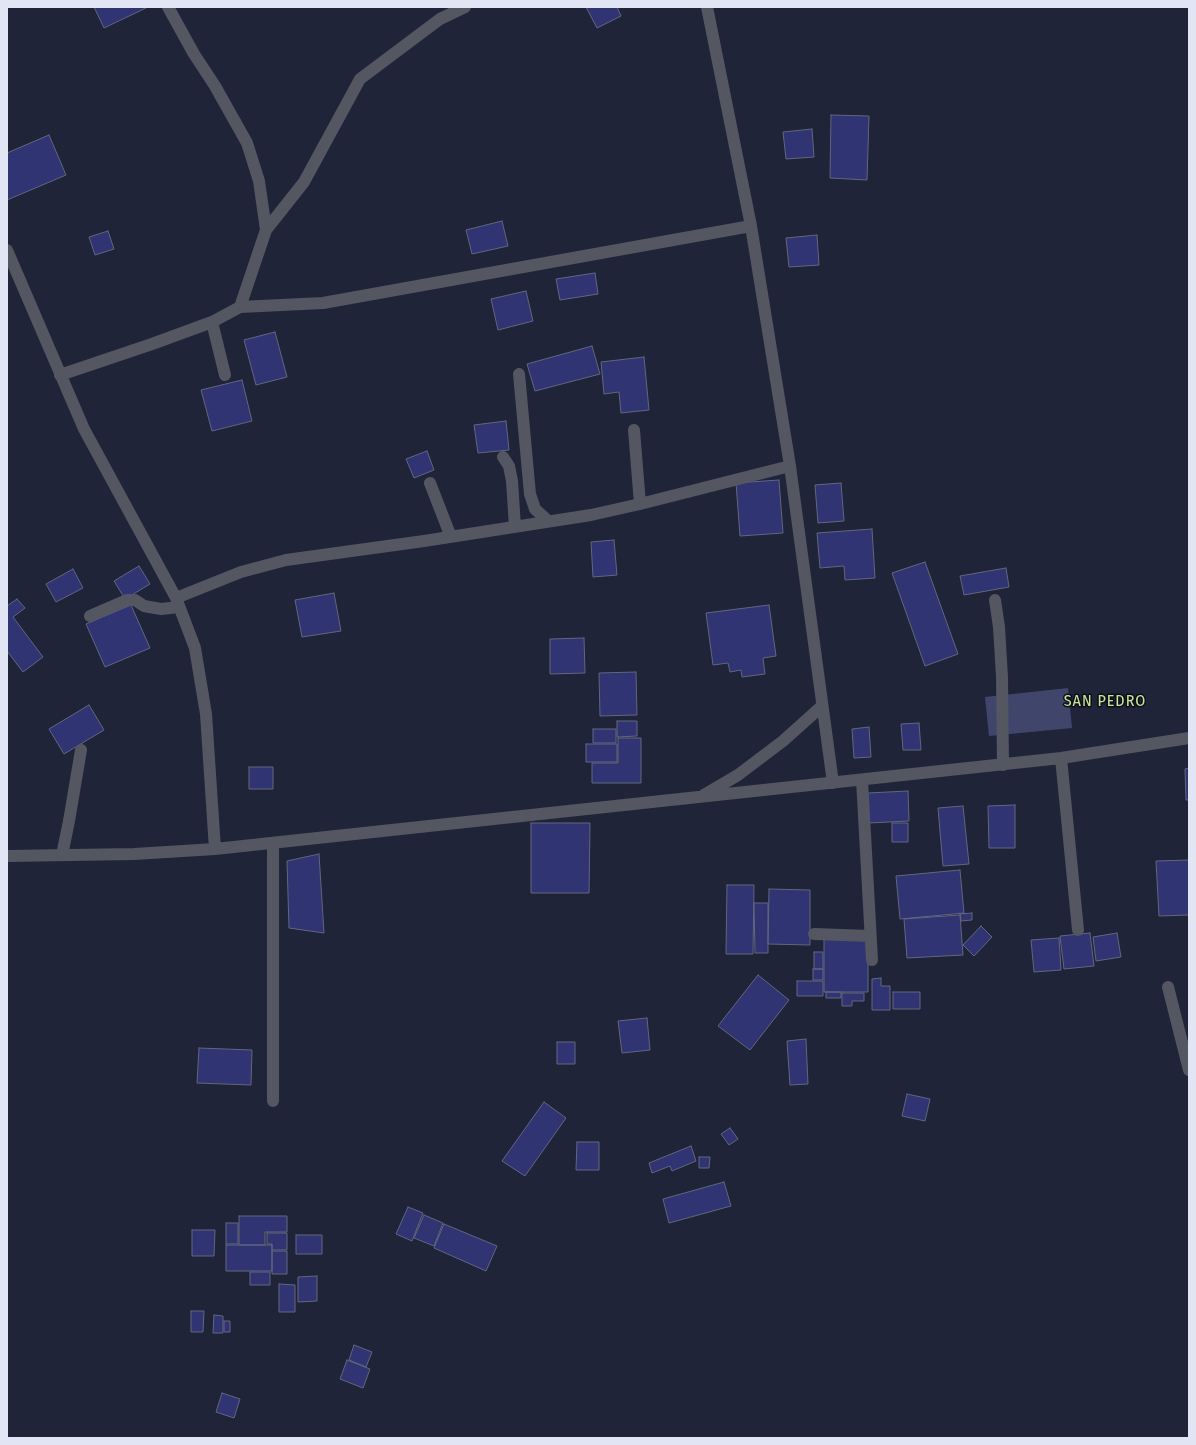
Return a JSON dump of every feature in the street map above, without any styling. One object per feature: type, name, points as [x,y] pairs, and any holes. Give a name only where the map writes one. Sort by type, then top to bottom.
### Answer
[{"type":"street","points":[[168,7],[194,54],[215,86],[248,143],[259,181],[266,230]]},
{"type":"street","points":[[240,307],[266,230],[304,182],[360,79],[440,19],[465,7]]},
{"type":"street","points":[[707,7],[751,226],[790,466],[833,783]]},
{"type":"street","points":[[60,374],[152,344],[212,322],[240,307],[323,303],[751,226]]},
{"type":"street","points":[[7,250],[84,429],[178,602],[196,648],[206,714],[215,849]]},
{"type":"street","points":[[212,322],[225,375]]},
{"type":"street","points":[[519,374],[530,494],[535,509],[548,521]]},
{"type":"street","points":[[634,430],[640,504]]},
{"type":"street","points":[[503,457],[509,466],[512,481],[515,526]]},
{"type":"street","points":[[90,616],[127,600],[135,600],[144,606],[160,609],[241,572],[286,560],[451,537],[590,514],[640,504],[790,466]]},
{"type":"street","points":[[430,483],[451,537]]},
{"type":"street","points":[[995,600],[999,627],[1002,670],[1003,765]]},
{"type":"street","points":[[700,798],[738,775],[783,741],[822,706]]},
{"type":"street","points":[[7,856],[134,854],[215,849],[1003,765],[1061,758],[1189,738]]},
{"type":"street","points":[[62,855],[70,821],[81,750]]},
{"type":"street","points":[[1061,758],[1078,930]]},
{"type":"street","points":[[862,780],[872,960]]},
{"type":"street","points":[[273,843],[273,1101]]},
{"type":"street","points":[[814,934],[870,936]]},
{"type":"street","points":[[1168,987],[1189,1070]]},
{"type":"shaded area","points":[[1068,688],[1072,728],[989,736],[985,697]]},
{"type":"building","points":[[94,7],[145,7],[146,8],[104,28]]},
{"type":"building","points":[[586,7],[617,7],[621,16],[597,28]]},
{"type":"building","points":[[831,115],[869,116],[867,180],[830,178]]},
{"type":"building","points":[[812,129],[814,157],[786,159],[783,132]]},
{"type":"building","points":[[49,135],[66,175],[7,200],[7,153]]},
{"type":"building","points":[[502,221],[508,246],[472,254],[466,230]]},
{"type":"building","points":[[108,231],[114,249],[95,255],[89,237]]},
{"type":"building","points":[[817,235],[819,265],[789,267],[786,238]]},
{"type":"building","points":[[595,273],[598,294],[560,300],[556,279]]},
{"type":"building","points":[[526,291],[533,321],[498,330],[491,299]]},
{"type":"building","points":[[275,332],[287,377],[256,385],[244,340]]},
{"type":"building","points":[[592,346],[600,374],[535,391],[527,364]]},
{"type":"building","points":[[644,357],[649,410],[621,413],[619,392],[604,394],[601,362]]},
{"type":"building","points":[[242,380],[252,421],[212,431],[201,390]]},
{"type":"building","points":[[506,421],[509,450],[478,453],[474,425]]},
{"type":"building","points":[[427,451],[434,470],[414,478],[406,459]]},
{"type":"building","points":[[779,480],[783,533],[740,536],[736,483]]},
{"type":"building","points":[[841,483],[844,521],[818,523],[815,485]]},
{"type":"building","points":[[872,529],[875,578],[845,580],[844,566],[820,568],[817,533]]},
{"type":"building","points":[[614,540],[617,575],[593,577],[591,542]]},
{"type":"building","points":[[925,562],[958,654],[925,666],[892,573]]},
{"type":"building","points":[[139,566],[150,584],[125,599],[114,581]]},
{"type":"building","points":[[1006,568],[1009,587],[964,595],[960,576]]},
{"type":"building","points":[[73,569],[83,588],[56,602],[46,584]]},
{"type":"building","points":[[334,593],[341,631],[302,637],[295,600]]},
{"type":"building","points":[[17,599],[25,608],[13,617],[43,657],[23,672],[7,651],[7,606]]},
{"type":"building","points":[[131,605],[150,648],[105,667],[86,624]]},
{"type":"building","points":[[769,605],[776,656],[763,658],[765,674],[742,677],[741,670],[730,672],[728,663],[713,665],[706,613]]},
{"type":"building","points":[[584,638],[585,673],[550,674],[550,639]]},
{"type":"building","points":[[636,672],[637,715],[600,716],[599,673]]},
{"type":"building","points":[[89,705],[104,730],[64,754],[49,729]]},
{"type":"building","points":[[617,721],[637,721],[637,736],[617,737]]},
{"type":"building","points":[[919,723],[921,750],[903,750],[901,724]]},
{"type":"building","points":[[869,727],[871,757],[854,758],[852,729]]},
{"type":"building","points":[[593,729],[616,729],[616,743],[593,743]]},
{"type":"building","points":[[618,738],[641,738],[641,783],[592,783],[592,763],[618,763]]},
{"type":"building","points":[[586,744],[617,744],[617,762],[586,762]]},
{"type":"building","points":[[249,767],[273,767],[273,789],[249,789]]},
{"type":"building","points":[[1189,768],[1189,800],[1186,800],[1185,769]]},
{"type":"building","points":[[908,791],[909,821],[869,823],[868,793]]},
{"type":"building","points":[[1015,805],[1015,848],[989,848],[988,806]]},
{"type":"building","points":[[963,806],[969,864],[943,866],[938,808]]},
{"type":"building","points":[[531,823],[590,823],[589,893],[531,893]]},
{"type":"building","points":[[892,823],[908,823],[908,842],[892,842]]},
{"type":"building","points":[[319,854],[324,933],[289,928],[287,861]]},
{"type":"building","points":[[1189,860],[1189,915],[1159,916],[1156,861]]},
{"type":"building","points":[[960,870],[964,913],[900,919],[896,876]]},
{"type":"building","points":[[727,885],[754,885],[753,954],[726,954]]},
{"type":"building","points":[[769,889],[810,890],[810,945],[768,944]]},
{"type":"building","points":[[754,903],[768,903],[768,953],[755,953]]},
{"type":"building","points":[[972,913],[972,920],[961,921],[960,914]]},
{"type":"building","points":[[960,915],[963,955],[907,958],[904,919]]},
{"type":"building","points":[[981,926],[992,937],[974,956],[963,945]]},
{"type":"building","points":[[1090,933],[1094,966],[1064,969],[1060,936]]},
{"type":"building","points":[[1117,933],[1121,957],[1096,961],[1093,937]]},
{"type":"building","points":[[1059,938],[1061,970],[1034,972],[1031,940]]},
{"type":"building","points":[[824,939],[868,940],[868,992],[824,992]]},
{"type":"building","points":[[814,952],[823,952],[823,969],[814,969]]},
{"type":"building","points":[[813,969],[823,969],[823,980],[813,980]]},
{"type":"building","points":[[758,975],[789,1000],[750,1050],[718,1026]]},
{"type":"building","points":[[881,978],[881,986],[890,986],[890,1010],[872,1010],[872,979]]},
{"type":"building","points":[[797,981],[823,981],[823,996],[797,996]]},
{"type":"building","points":[[826,992],[841,992],[841,998],[826,998]]},
{"type":"building","points":[[893,992],[920,992],[920,1009],[893,1009]]},
{"type":"building","points":[[842,993],[864,993],[864,1001],[852,1001],[852,1006],[842,1006]]},
{"type":"building","points":[[647,1018],[650,1050],[622,1053],[618,1021]]},
{"type":"building","points":[[806,1039],[808,1084],[790,1085],[787,1041]]},
{"type":"building","points":[[557,1042],[575,1042],[575,1064],[557,1064]]},
{"type":"building","points":[[199,1048],[252,1050],[251,1085],[197,1083]]},
{"type":"building","points":[[907,1094],[930,1099],[925,1121],[902,1116]]},
{"type":"building","points":[[544,1102],[566,1118],[525,1176],[502,1161]]},
{"type":"building","points":[[730,1128],[738,1139],[729,1145],[721,1134]]},
{"type":"building","points":[[577,1142],[599,1142],[599,1170],[576,1170]]},
{"type":"building","points":[[691,1146],[696,1161],[672,1171],[670,1166],[652,1173],[649,1163]]},
{"type":"building","points":[[699,1157],[710,1157],[709,1168],[699,1168]]},
{"type":"building","points":[[724,1182],[731,1206],[669,1223],[663,1199]]},
{"type":"building","points":[[408,1207],[423,1213],[412,1241],[396,1234]]},
{"type":"building","points":[[424,1215],[443,1223],[434,1246],[414,1238]]},
{"type":"building","points":[[239,1216],[287,1216],[287,1232],[265,1232],[265,1245],[239,1245]]},
{"type":"building","points":[[226,1223],[238,1223],[238,1244],[226,1244]]},
{"type":"building","points":[[444,1224],[497,1246],[486,1271],[434,1248]]},
{"type":"building","points":[[192,1230],[215,1230],[214,1256],[192,1256]]},
{"type":"building","points":[[267,1233],[287,1233],[287,1250],[272,1250],[272,1244],[267,1244]]},
{"type":"building","points":[[296,1235],[322,1235],[322,1254],[296,1254]]},
{"type":"building","points":[[226,1245],[272,1245],[272,1271],[226,1271]]},
{"type":"building","points":[[272,1251],[287,1251],[287,1274],[272,1274]]},
{"type":"building","points":[[250,1272],[270,1272],[270,1285],[250,1285]]},
{"type":"building","points":[[317,1276],[317,1301],[298,1302],[298,1277]]},
{"type":"building","points":[[279,1284],[295,1285],[295,1312],[279,1312]]},
{"type":"building","points":[[191,1311],[204,1311],[203,1332],[191,1332]]},
{"type":"building","points":[[214,1315],[223,1316],[223,1333],[213,1333]]},
{"type":"building","points":[[224,1321],[230,1321],[230,1332],[224,1332]]},
{"type":"building","points":[[354,1345],[372,1352],[366,1367],[349,1360]]},
{"type":"building","points":[[347,1360],[370,1369],[363,1388],[340,1379]]},
{"type":"building","points":[[222,1393],[240,1399],[234,1418],[216,1412]]},
{"type":"district","name":"SAN PEDRO","points":[[1105,702]]}]
